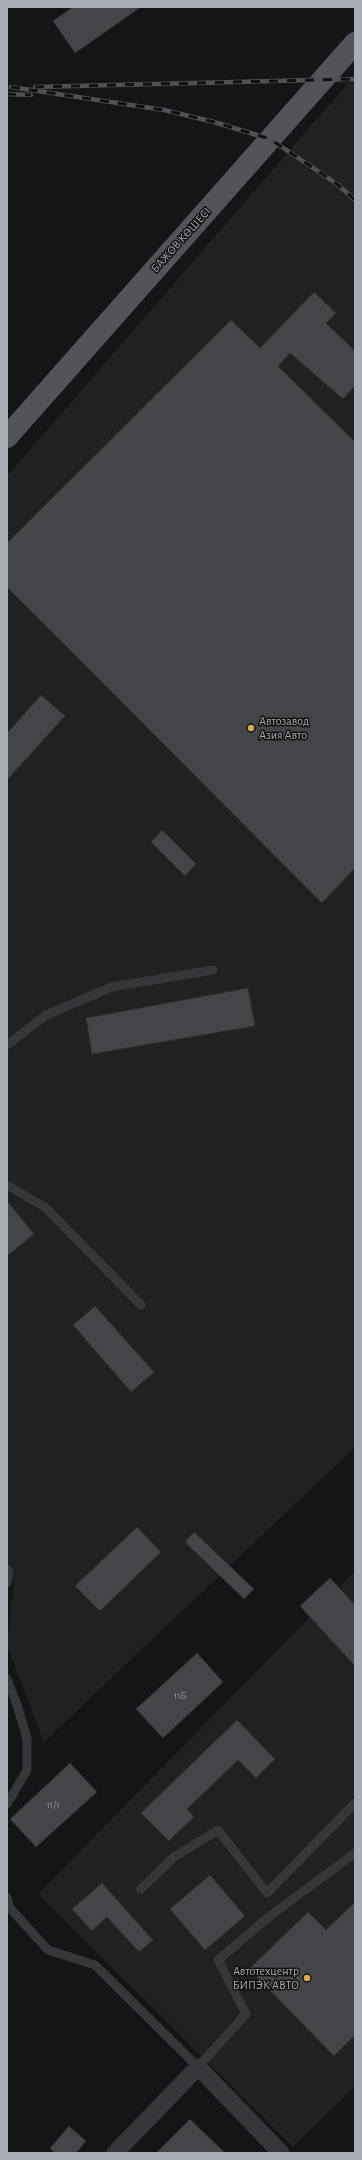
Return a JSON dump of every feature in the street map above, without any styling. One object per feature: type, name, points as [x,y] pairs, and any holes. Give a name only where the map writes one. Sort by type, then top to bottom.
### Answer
[{"type":"main road","name":"БАЖОВ КӨШЕСІ","points":[[7,437],[355,43]]},
{"type":"street","points":[[115,2153],[198,2067],[281,2153]]},
{"type":"lane","points":[[7,1045],[46,1015],[112,987],[213,970]]},
{"type":"lane","points":[[7,1187],[9,1186],[46,1208],[141,1305]]},
{"type":"lane","points":[[7,1569],[9,1573],[7,1583]]},
{"type":"lane","points":[[7,1679],[27,1738],[27,1770],[7,1804]]},
{"type":"lane","points":[[141,1888],[174,1857],[218,1830],[268,1893],[355,1803]]},
{"type":"lane","points":[[7,1897],[9,1908],[48,1950],[94,1965],[198,2067],[246,2014],[218,1960],[270,1916],[355,1853]]},
{"type":"shaded area","points":[[355,75],[355,1447],[44,1742],[7,1646],[14,1583],[7,1563],[7,476]]},
{"type":"shaded area","points":[[355,1571],[355,2086],[293,2147],[38,1894]]},
{"type":"building","points":[[73,7],[141,7],[75,53],[53,21]]},
{"type":"building","name":"Автозавод Азия Авто","points":[[314,292],[336,313],[326,323],[355,351],[355,386],[343,399],[290,353],[278,366],[355,442],[355,868],[322,903],[7,587],[7,543],[231,320],[260,348]]},
{"type":"building","points":[[41,695],[65,716],[7,780],[7,733]]},
{"type":"building","points":[[162,830],[196,864],[185,876],[151,842]]},
{"type":"building","points":[[248,988],[255,1026],[92,1054],[86,1018]]},
{"type":"building","points":[[7,1201],[34,1234],[7,1256]]},
{"type":"building","points":[[95,1306],[154,1372],[131,1392],[73,1325]]},
{"type":"building","points":[[137,1527],[161,1552],[100,1611],[75,1586]]},
{"type":"building","points":[[194,1532],[254,1589],[244,1599],[185,1542]]},
{"type":"building","points":[[330,1578],[355,1605],[355,1666],[300,1606]]},
{"type":"building","points":[[197,1653],[223,1682],[163,1738],[136,1709]]},
{"type":"building","points":[[237,1720],[275,1759],[256,1778],[238,1760],[187,1809],[194,1817],[169,1841],[141,1813]]},
{"type":"building","points":[[70,1763],[97,1792],[36,1847],[10,1819]]},
{"type":"building","points":[[210,1875],[245,1916],[205,1950],[170,1909]]},
{"type":"building","points":[[102,1883],[153,1940],[139,1952],[107,1917],[92,1931],[72,1909]]},
{"type":"building","name":"Автотехцентр БИПЭК АВТО","points":[[355,1902],[355,2035],[334,2056],[249,1969],[308,1912],[326,1930]]},
{"type":"building","points":[[190,2119],[225,2153],[156,2153]]},
{"type":"building","points":[[69,2126],[86,2141],[76,2153],[55,2153],[50,2148]]},
{"type":"railway","points":[[35,87],[355,79]]},
{"type":"railway","points":[[11,87],[164,110],[214,122],[270,139],[337,184],[355,200]]},
{"type":"railway","points":[[7,94],[31,95]]},
{"type":"place","name":"Автозавод Азия Авто","points":[[251,728]]},
{"type":"place","name":"Автотехцентр БИПЭК АВТО","points":[[307,1978]]}]
